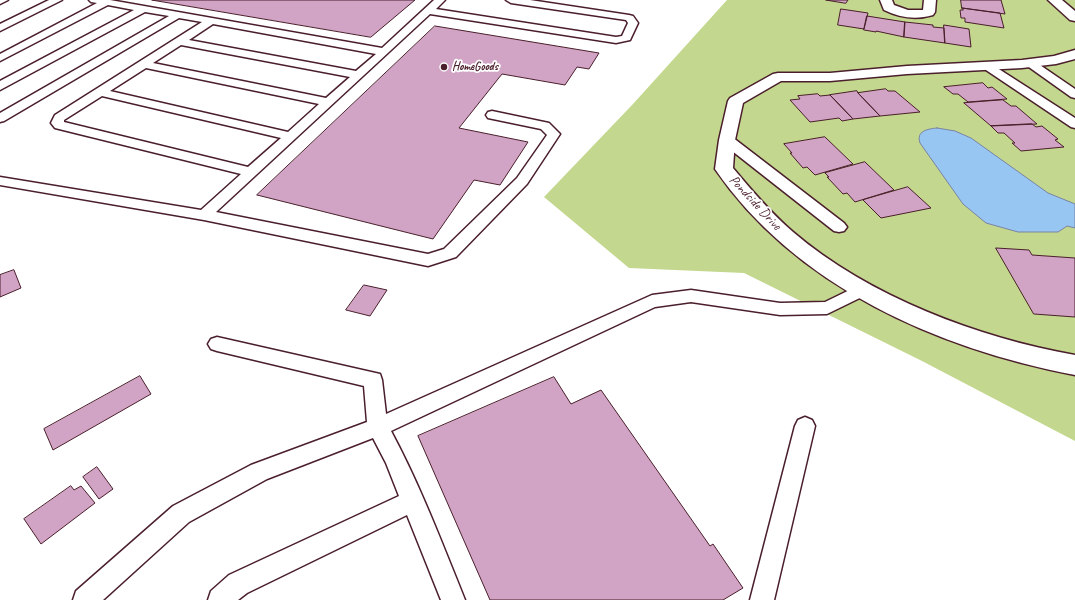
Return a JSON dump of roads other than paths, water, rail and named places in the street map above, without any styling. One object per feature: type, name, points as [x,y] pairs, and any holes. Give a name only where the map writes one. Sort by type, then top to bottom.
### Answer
[{"type":"street","points":[[886,0],[888,7],[892,10],[920,14],[929,12],[930,0]]},
{"type":"street","points":[[1054,0],[1075,17]]},
{"type":"street","name":"Pondside Drive","points":[[1075,54],[1056,60],[1030,63],[908,70],[830,77],[778,77],[736,102],[727,140],[724,169],[753,204],[796,246],[845,279],[904,310],[971,339],[1051,362],[1075,365]]},
{"type":"lane","points":[[0,28],[57,0]]},
{"type":"lane","points":[[94,0],[384,52]]},
{"type":"lane","points":[[204,215],[440,0]]},
{"type":"lane","points":[[428,11],[616,40],[626,38],[633,23],[629,18],[511,0]]},
{"type":"lane","points":[[0,58],[107,2]]},
{"type":"lane","points":[[0,86],[143,9]]},
{"type":"lane","points":[[0,118],[178,15]]},
{"type":"lane","points":[[211,21],[59,118],[57,123],[60,125],[251,172]]},
{"type":"lane","points":[[179,41],[358,75]]},
{"type":"lane","points":[[1030,63],[1075,94]]},
{"type":"lane","points":[[144,64],[328,102]]},
{"type":"lane","points":[[987,66],[1075,124]]},
{"type":"lane","points":[[100,92],[290,136]]},
{"type":"lane","points":[[0,181],[204,215],[428,260],[450,253],[522,181],[554,134],[545,126],[492,115]]},
{"type":"lane","points":[[727,140],[839,227]]},
{"type":"lane","points":[[85,600],[181,514],[259,472],[378,427],[652,302],[691,296],[780,309],[826,308],[864,289]]},
{"type":"lane","points":[[217,344],[373,380],[378,427],[395,459],[453,600]]},
{"type":"lane","points":[[762,600],[805,426]]},
{"type":"lane","points":[[220,600],[238,584],[413,501]]},
{"type":"water","points":[[937,128],[955,131],[971,138],[1048,193],[1075,204],[1075,228],[1067,226],[1058,232],[1018,232],[986,223],[963,204],[920,143],[919,139],[923,131]]},
{"type":"place","name":"HomeGoods","points":[[444,67]]}]
